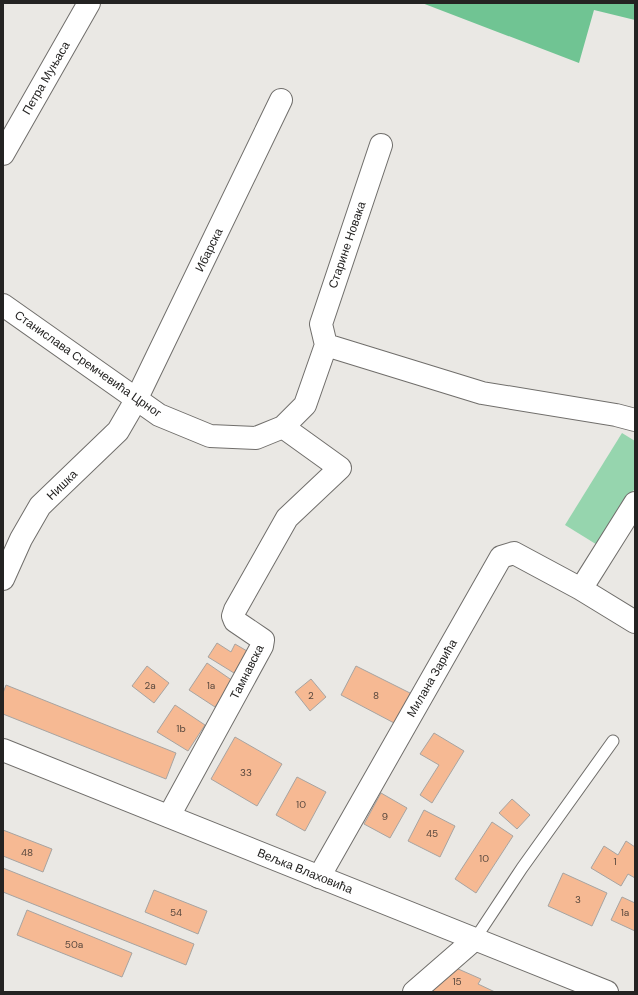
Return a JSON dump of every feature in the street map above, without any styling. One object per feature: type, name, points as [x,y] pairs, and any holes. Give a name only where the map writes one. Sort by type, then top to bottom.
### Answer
[{"type":"street","name":"Петра Муњаса","points":[[3,154],[89,3]]},
{"type":"street","name":"Ибарска","points":[[136,400],[281,100]]},
{"type":"street","name":"Старине Новака","points":[[326,345],[321,324],[381,145]]},
{"type":"street","name":"Станислава Сремчевића Црног","points":[[3,305],[159,415],[210,436],[256,438],[283,427],[305,405],[326,345]]},
{"type":"street","points":[[326,345],[482,393],[616,415],[635,420]]},
{"type":"street","name":"Нишка","points":[[3,580],[21,539],[40,506],[118,431],[136,400]]},
{"type":"street","name":"Тамнавска","points":[[169,816],[262,646],[263,640],[235,621],[233,616],[235,610],[287,518],[340,468],[283,427]]},
{"type":"street","points":[[581,589],[635,503]]},
{"type":"street","name":"Милана Зарића","points":[[320,877],[501,557],[514,553],[581,589],[635,622]]},
{"type":"street","name":"Вељка Влаховића","points":[[3,750],[607,992]]},
{"type":"street","points":[[414,992],[475,939]]},
{"type":"lane","points":[[475,939],[531,855],[613,741]]},
{"type":"green space","points":[[422,3],[635,3],[635,20],[594,10],[579,63]]},
{"type":"green space","points":[[622,433],[635,441],[635,488],[599,546],[565,525]]},
{"type":"building","points":[[217,643],[231,652],[235,644],[247,651],[234,673],[208,657]]},
{"type":"building","points":[[207,663],[233,681],[215,707],[189,690]]},
{"type":"building","points":[[147,666],[169,683],[154,703],[132,686]]},
{"type":"building","points":[[356,666],[412,694],[396,724],[341,695]]},
{"type":"building","points":[[311,679],[326,697],[310,711],[295,692]]},
{"type":"building","points":[[6,685],[176,753],[166,779],[3,714],[3,693]]},
{"type":"building","points":[[175,705],[205,725],[188,751],[157,732]]},
{"type":"building","points":[[434,733],[464,751],[432,803],[420,795],[439,765],[420,754]]},
{"type":"building","points":[[235,737],[282,764],[257,806],[211,779]]},
{"type":"building","points":[[297,777],[326,792],[305,831],[276,815]]},
{"type":"building","points":[[381,793],[407,808],[390,838],[364,824]]},
{"type":"building","points":[[512,799],[530,815],[517,829],[499,813]]},
{"type":"building","points":[[424,810],[455,826],[440,857],[408,841]]},
{"type":"building","points":[[492,822],[513,836],[476,893],[455,879]]},
{"type":"building","points":[[3,830],[52,849],[43,872],[3,856]]},
{"type":"building","points":[[626,841],[635,847],[635,878],[628,874],[621,886],[591,868],[604,846],[618,855]]},
{"type":"building","points":[[3,868],[194,944],[186,965],[3,892]]},
{"type":"building","points":[[563,873],[607,893],[592,926],[548,906]]},
{"type":"building","points":[[154,890],[207,911],[198,934],[145,912]]},
{"type":"building","points":[[622,897],[635,903],[635,931],[611,920]]},
{"type":"building","points":[[27,910],[132,953],[122,977],[17,935]]},
{"type":"building","points":[[456,968],[481,979],[478,984],[495,992],[421,992]]}]
